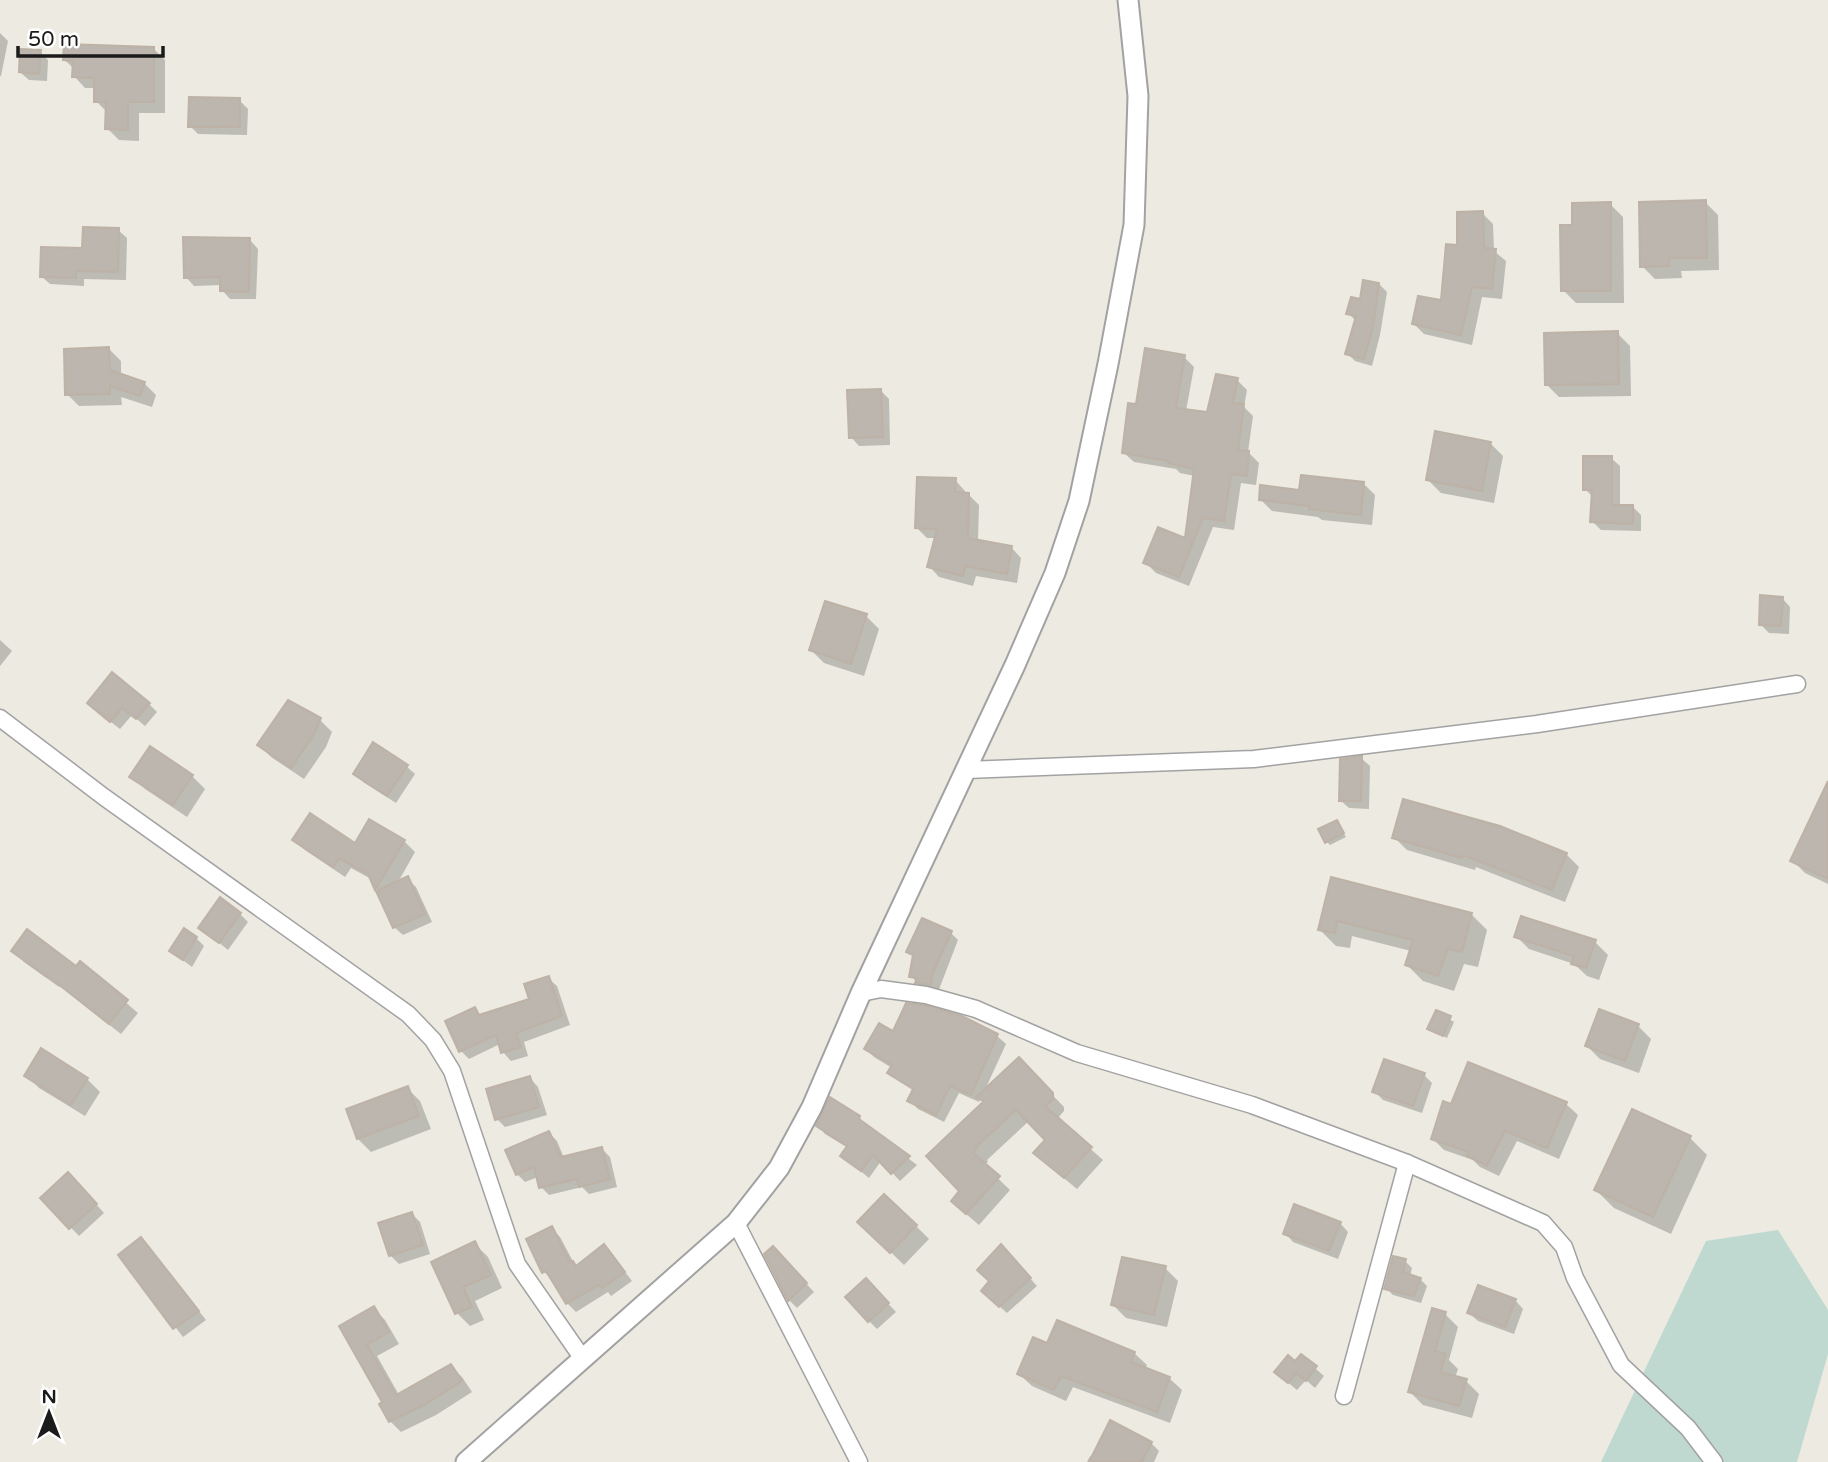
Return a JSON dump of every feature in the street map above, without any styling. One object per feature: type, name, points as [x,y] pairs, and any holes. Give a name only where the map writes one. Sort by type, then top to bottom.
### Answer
[{"type":"street","points":[[466,1462],[736,1223],[779,1168],[812,1107],[861,993],[966,770],[1055,573],[1079,501],[1105,378],[1133,225],[1138,96],[1128,0]]},
{"type":"street","points":[[966,770],[1254,759],[1537,724],[1797,684]]},
{"type":"street","points":[[0,718],[104,797],[408,1014],[433,1040],[452,1071],[517,1264],[583,1359]]},
{"type":"street","points":[[861,993],[881,989],[926,995],[976,1009],[1077,1053],[1252,1105],[1407,1163],[1543,1223],[1564,1247],[1575,1278],[1621,1365],[1688,1428],[1714,1462]]},
{"type":"street","points":[[1344,1395],[1407,1163]]},
{"type":"street","points":[[736,1223],[859,1462]]},
{"type":"shaded area","points":[[1778,1230],[1828,1310],[1828,1354],[1797,1462],[1601,1462],[1706,1241]]},
{"type":"building","points":[[64,44],[154,47],[154,102],[128,102],[128,130],[105,129],[106,102],[94,102],[94,78],[72,77],[73,61],[63,60]]},
{"type":"building","points":[[20,49],[41,50],[39,74],[19,72]]},
{"type":"building","points":[[189,97],[240,98],[240,127],[188,127]]},
{"type":"building","points":[[1706,200],[1707,258],[1669,258],[1669,266],[1640,267],[1639,202]]},
{"type":"building","points":[[1611,202],[1611,291],[1561,291],[1560,225],[1572,225],[1572,203]]},
{"type":"building","points":[[1483,211],[1484,248],[1496,249],[1492,289],[1472,287],[1461,335],[1412,324],[1418,296],[1441,300],[1446,244],[1457,245],[1457,212]]},
{"type":"building","points":[[83,227],[119,228],[118,272],[76,271],[76,278],[40,277],[41,247],[82,248]]},
{"type":"building","points":[[183,237],[250,238],[249,292],[220,291],[220,277],[184,278]]},
{"type":"building","points":[[1363,280],[1379,283],[1373,327],[1364,359],[1345,354],[1356,316],[1346,314],[1351,297],[1360,299]]},
{"type":"building","points":[[1618,331],[1619,384],[1545,385],[1544,333]]},
{"type":"building","points":[[109,347],[110,370],[145,382],[140,396],[110,386],[110,394],[65,395],[64,349]]},
{"type":"building","points":[[1145,348],[1185,355],[1176,408],[1207,412],[1216,374],[1238,378],[1233,403],[1244,404],[1238,450],[1249,451],[1247,476],[1231,474],[1224,521],[1203,518],[1179,577],[1143,563],[1158,527],[1185,538],[1194,469],[1168,461],[1122,453],[1128,403],[1136,404]]},
{"type":"building","points":[[881,389],[883,437],[849,438],[847,390]]},
{"type":"building","points":[[1435,431],[1491,442],[1482,491],[1426,480]]},
{"type":"building","points":[[1583,456],[1612,456],[1612,505],[1633,505],[1633,524],[1590,522],[1592,490],[1583,490]]},
{"type":"building","points":[[1301,475],[1364,482],[1361,515],[1259,500],[1260,485],[1299,490]]},
{"type":"building","points":[[917,477],[956,478],[955,492],[969,493],[968,538],[1012,546],[1007,574],[965,566],[963,576],[927,567],[937,529],[915,528]]},
{"type":"building","points":[[1760,595],[1783,597],[1781,626],[1759,625]]},
{"type":"building","points":[[825,601],[867,614],[851,664],[809,650]]},
{"type":"building","points":[[112,672],[150,703],[136,719],[122,708],[110,722],[87,703]]},
{"type":"building","points":[[288,700],[321,718],[314,734],[291,768],[257,745]]},
{"type":"building","points":[[373,742],[408,765],[387,796],[353,774]]},
{"type":"building","points":[[150,746],[193,775],[173,805],[129,777]]},
{"type":"building","points":[[1362,756],[1361,801],[1339,801],[1340,759]]},
{"type":"building","points":[[1828,781],[1828,879],[1790,861]]},
{"type":"building","points":[[1403,799],[1500,826],[1567,853],[1552,890],[1463,855],[1462,858],[1392,838]]},
{"type":"building","points":[[310,813],[355,843],[369,819],[405,840],[375,890],[368,874],[339,858],[333,867],[292,840]]},
{"type":"building","points":[[1337,820],[1344,833],[1325,843],[1318,829]]},
{"type":"building","points":[[408,876],[425,914],[393,928],[376,891]]},
{"type":"building","points":[[1331,877],[1472,913],[1462,952],[1448,949],[1438,976],[1405,965],[1413,940],[1337,921],[1335,933],[1318,930]]},
{"type":"building","points":[[220,897],[241,913],[219,943],[198,928]]},
{"type":"building","points":[[1521,916],[1596,940],[1586,968],[1571,964],[1574,956],[1514,937]]},
{"type":"building","points":[[922,918],[952,931],[932,975],[931,985],[915,983],[917,978],[909,977],[913,955],[906,952]]},
{"type":"building","points":[[184,928],[197,937],[183,960],[169,951]]},
{"type":"building","points":[[27,929],[76,966],[80,961],[128,1000],[109,1024],[11,951]]},
{"type":"building","points":[[549,976],[562,1016],[516,1033],[521,1047],[501,1053],[496,1035],[459,1052],[445,1021],[475,1007],[479,1015],[529,999],[524,984]]},
{"type":"building","points":[[906,1003],[924,1005],[962,1016],[998,1034],[971,1095],[950,1086],[936,1115],[907,1101],[913,1089],[887,1073],[892,1065],[864,1049],[879,1023],[893,1031]]},
{"type":"building","points":[[1599,1009],[1639,1024],[1625,1061],[1585,1046]]},
{"type":"building","points":[[1436,1010],[1451,1016],[1443,1036],[1427,1029]]},
{"type":"building","points":[[41,1048],[88,1078],[71,1105],[24,1076]]},
{"type":"building","points":[[1019,1057],[1053,1093],[1053,1099],[1045,1106],[1092,1147],[1064,1178],[1033,1153],[1045,1140],[1016,1110],[976,1147],[973,1153],[1000,1176],[966,1214],[951,1201],[959,1191],[926,1156],[984,1101],[976,1097]]},
{"type":"building","points":[[1384,1059],[1425,1073],[1413,1106],[1372,1092]]},
{"type":"building","points":[[1468,1062],[1567,1102],[1547,1148],[1505,1131],[1487,1166],[1467,1156],[1469,1152],[1431,1139],[1443,1101],[1451,1104]]},
{"type":"building","points":[[530,1076],[539,1107],[495,1120],[486,1089]]},
{"type":"building","points":[[408,1086],[419,1116],[357,1139],[346,1109]]},
{"type":"building","points":[[830,1097],[860,1116],[859,1119],[910,1156],[891,1174],[873,1155],[861,1171],[840,1156],[847,1146],[816,1126]]},
{"type":"building","points":[[1632,1109],[1691,1136],[1653,1217],[1594,1190]]},
{"type":"building","points":[[549,1131],[561,1157],[602,1147],[610,1179],[579,1187],[577,1179],[539,1188],[534,1167],[516,1175],[505,1150]]},
{"type":"building","points":[[68,1172],[97,1204],[69,1229],[40,1198]]},
{"type":"building","points":[[884,1194],[917,1225],[890,1253],[857,1222]]},
{"type":"building","points":[[1294,1204],[1341,1222],[1329,1251],[1283,1234]]},
{"type":"building","points":[[412,1212],[423,1245],[389,1256],[378,1223]]},
{"type":"building","points":[[552,1226],[570,1262],[573,1261],[576,1266],[604,1244],[625,1272],[602,1288],[599,1285],[566,1304],[546,1271],[542,1273],[526,1239]]},
{"type":"building","points":[[141,1237],[199,1311],[173,1329],[118,1255]]},
{"type":"building","points":[[475,1241],[491,1275],[463,1287],[472,1307],[455,1314],[431,1262]]},
{"type":"building","points":[[1001,1244],[1031,1278],[999,1307],[981,1291],[989,1281],[977,1270]]},
{"type":"building","points":[[773,1246],[807,1283],[788,1301],[764,1254]]},
{"type":"building","points":[[1393,1256],[1406,1259],[1403,1272],[1421,1278],[1414,1296],[1384,1289]]},
{"type":"building","points":[[1122,1257],[1166,1266],[1154,1315],[1111,1305]]},
{"type":"building","points":[[866,1278],[889,1303],[868,1322],[845,1297]]},
{"type":"building","points":[[1478,1285],[1516,1299],[1505,1327],[1467,1313]]},
{"type":"building","points":[[374,1306],[389,1332],[367,1345],[396,1395],[451,1364],[462,1381],[424,1405],[389,1422],[379,1404],[382,1402],[339,1326]]},
{"type":"building","points":[[1432,1308],[1446,1312],[1435,1351],[1446,1354],[1440,1372],[1467,1379],[1459,1406],[1408,1392]]},
{"type":"building","points":[[1057,1320],[1135,1352],[1131,1362],[1170,1377],[1157,1412],[1061,1376],[1054,1390],[1017,1374],[1033,1337],[1047,1343]]},
{"type":"building","points":[[1301,1354],[1317,1366],[1306,1381],[1296,1373],[1288,1383],[1274,1372],[1288,1355],[1295,1361]]},
{"type":"building","points":[[1110,1420],[1152,1442],[1142,1462],[1089,1462]]}]
